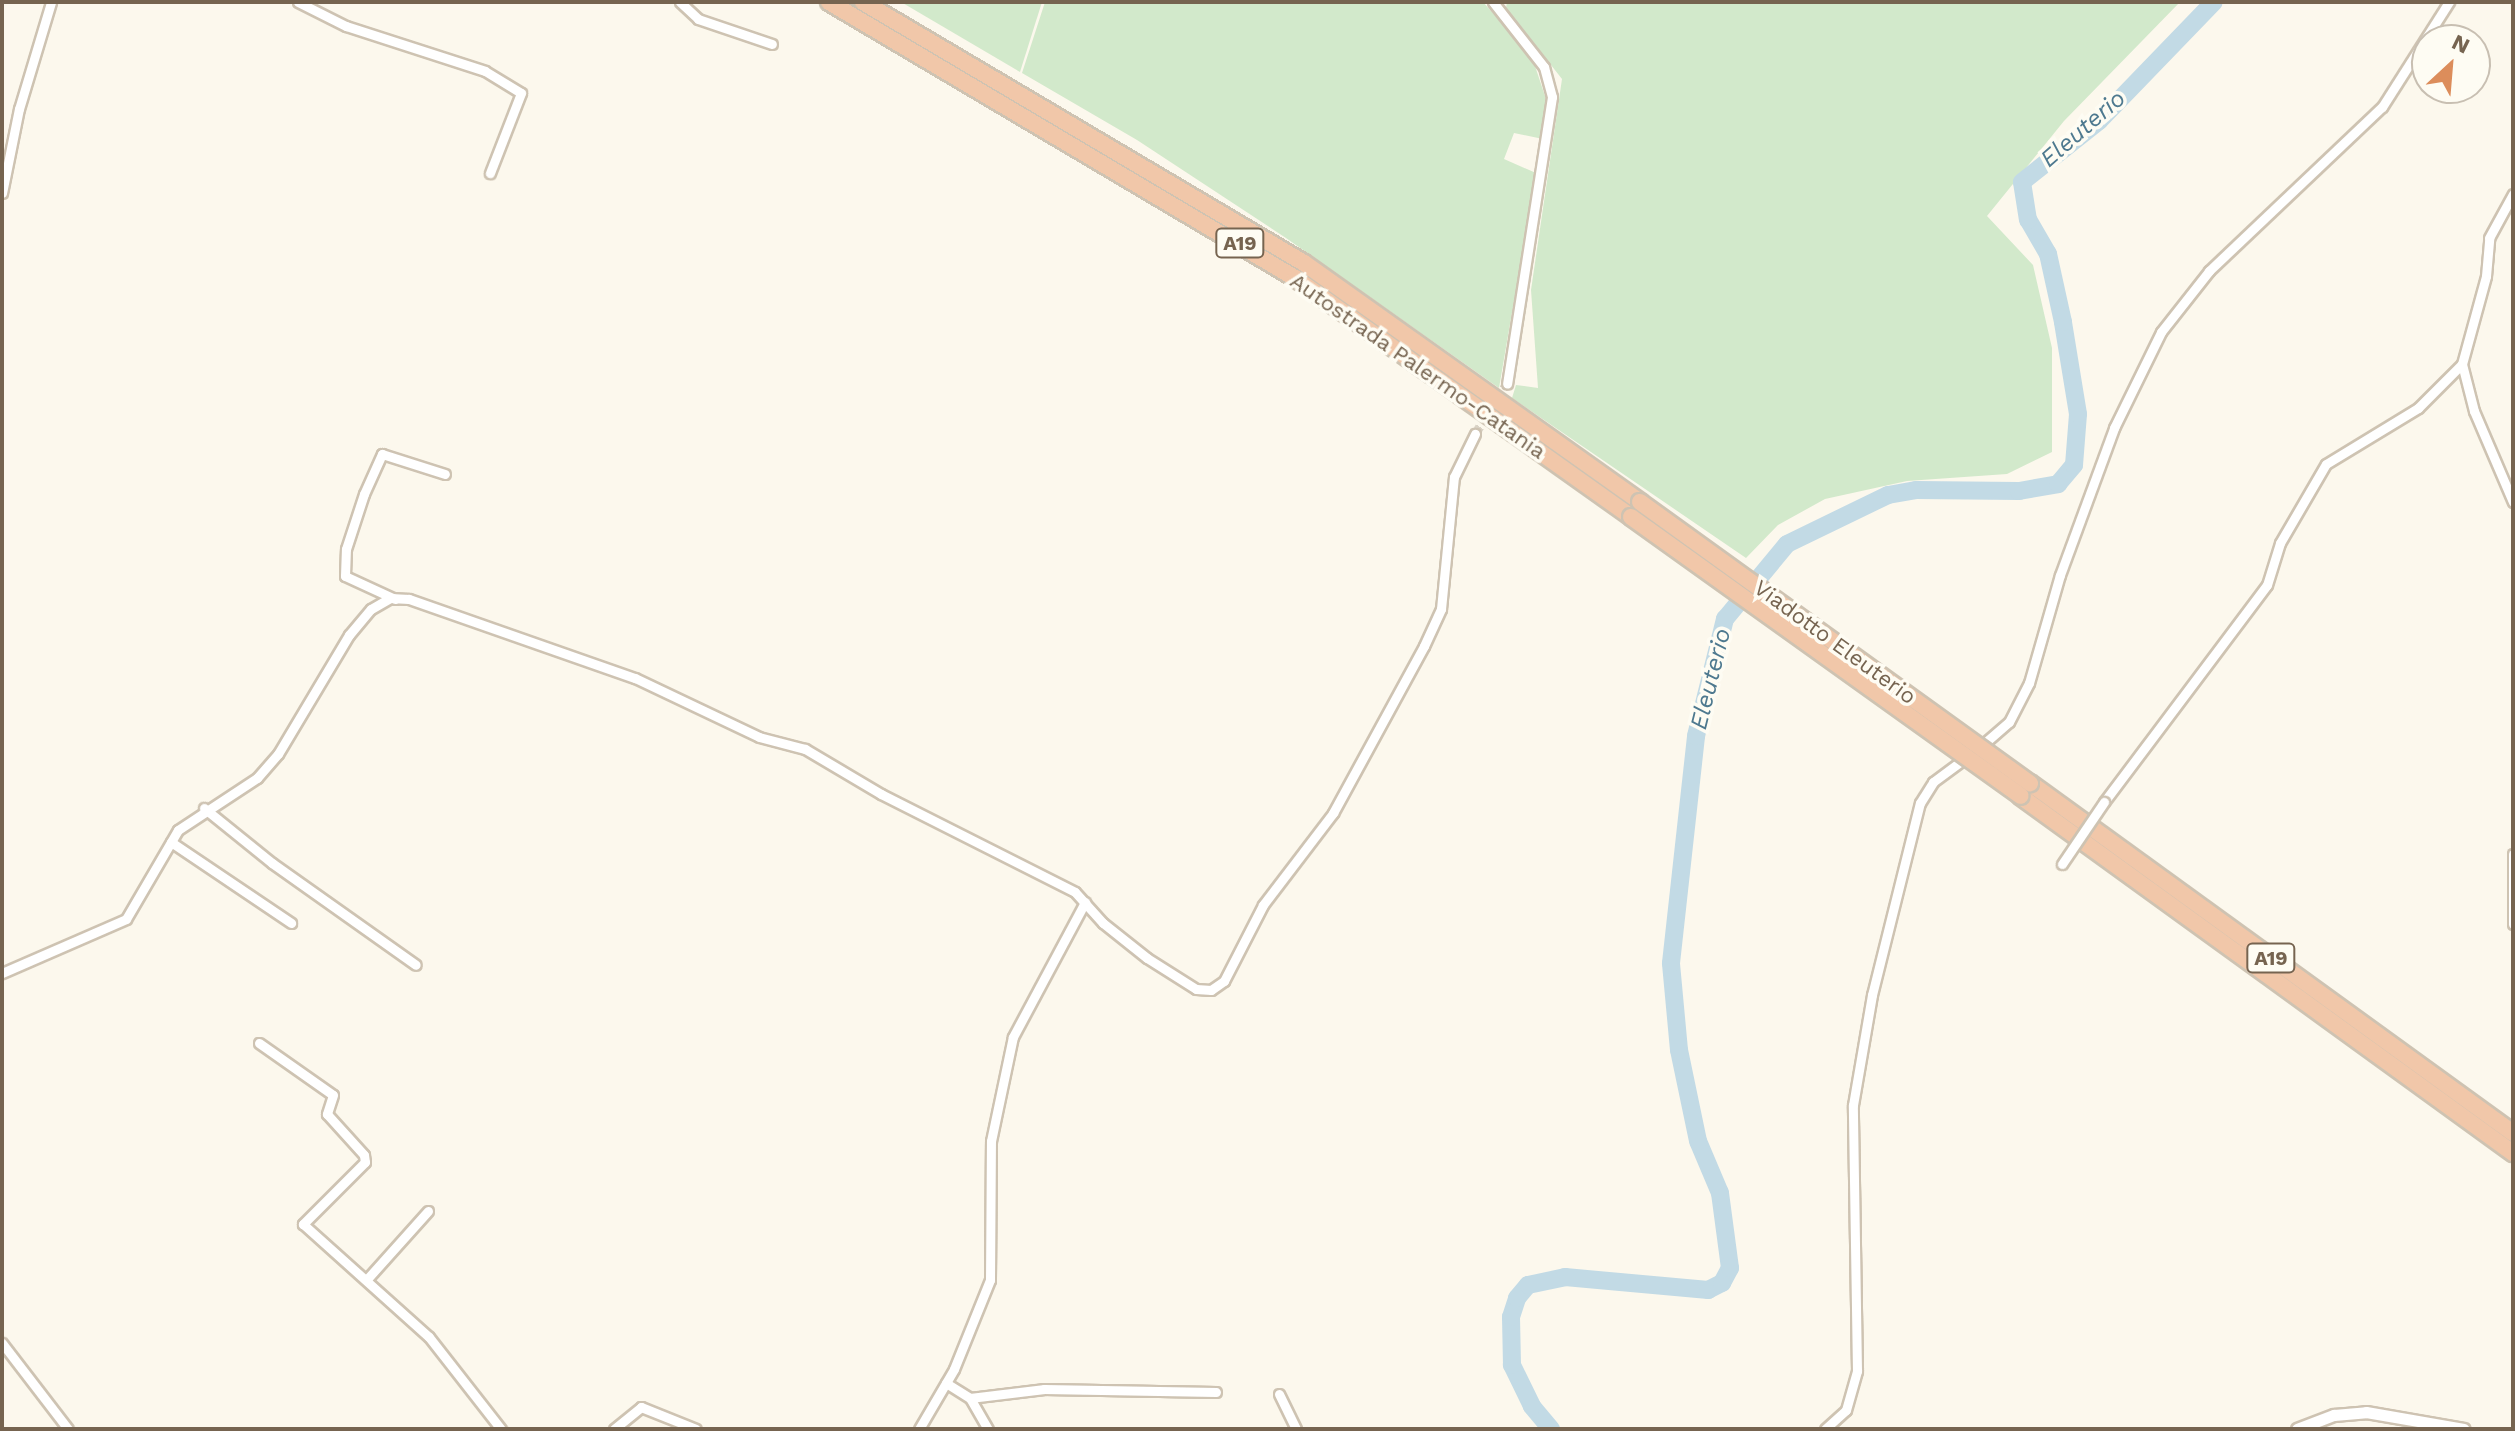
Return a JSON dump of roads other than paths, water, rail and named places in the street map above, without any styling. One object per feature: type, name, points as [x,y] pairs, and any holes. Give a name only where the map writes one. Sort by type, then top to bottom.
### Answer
[{"type":"highway","name":"Autostrada Palermo-Catania","points":[[829,2],[1295,278],[1631,517]]},
{"type":"highway","name":"Autostrada Palermo-Catania","points":[[863,2],[1304,263],[1640,502]]},
{"type":"highway","name":"Viadotto Eleuterio","points":[[1640,502],[2025,790]]},
{"type":"highway","name":"Viadotto Eleuterio","points":[[1631,517],[2025,790]]},
{"type":"highway","name":"A19","points":[[2025,790],[2513,1133]]},
{"type":"highway","name":"A19","points":[[2025,790],[2513,1153]]},
{"type":"street","points":[[2,193],[19,109],[51,2]]},
{"type":"street","points":[[298,2],[346,26],[485,71],[521,93],[488,178]]},
{"type":"street","points":[[680,2],[698,19],[772,44]]},
{"type":"street","points":[[1493,2],[1544,67],[1552,97],[1507,383]]},
{"type":"street","points":[[1825,1429],[1846,1410],[1857,1371],[1853,1105],[1872,995],[1920,803],[1933,782],[2009,722],[2029,683],[2060,575],[2114,428],[2161,332],[2209,271],[2382,107],[2449,2]]},
{"type":"street","points":[[2513,194],[2489,238],[2486,276],[2462,364],[2474,411],[2513,502]]},
{"type":"street","points":[[2062,864],[2104,802],[2267,585],[2280,543],[2326,464],[2418,408],[2462,364]]},
{"type":"street","points":[[445,474],[382,454],[364,494],[346,549],[345,576],[395,599],[635,678],[759,737],[805,749],[1085,902],[1113,931],[1196,989],[1211,990],[1224,981],[1263,905],[1333,813],[1431,631],[1441,609],[1454,477],[1475,434]]},
{"type":"street","points":[[2,973],[126,919],[178,830],[204,808],[257,778],[278,754],[354,628],[371,609],[395,599]]},
{"type":"street","points":[[204,808],[272,863],[416,965]]},
{"type":"street","points":[[171,842],[291,923]]},
{"type":"street","points":[[2513,854],[2513,924]]},
{"type":"street","points":[[919,1429],[946,1383],[990,1280],[991,1141],[1013,1037],[1085,902]]},
{"type":"street","points":[[259,1043],[333,1095],[327,1114],[364,1155],[365,1162],[303,1224],[368,1278],[429,1337],[501,1429]]},
{"type":"street","points":[[368,1278],[428,1211]]},
{"type":"street","points":[[2,1343],[68,1429]]},
{"type":"street","points":[[946,1383],[970,1398],[988,1429]]},
{"type":"street","points":[[970,1398],[1044,1389],[1216,1392]]},
{"type":"street","points":[[1279,1394],[1296,1429]]},
{"type":"street","points":[[614,1429],[641,1407],[696,1429]]},
{"type":"street","points":[[2297,1429],[2334,1415],[2366,1412],[2464,1429]]},
{"type":"waterway","name":"Eleuterio","points":[[1551,1429],[1532,1406],[1512,1365],[1511,1317],[1517,1298],[1528,1285],[1565,1277],[1708,1290],[1722,1283],[1730,1268],[1720,1193],[1698,1141],[1679,1050],[1671,963],[1696,736],[1725,619],[1787,544],[1888,495],[1916,490],[2019,491],[2058,484],[2074,465],[2078,414],[2063,322],[2048,254],[2028,220],[2022,182],[2099,121],[2214,2]]},
{"type":"tunnel","points":[[1475,434],[1507,383]]}]
